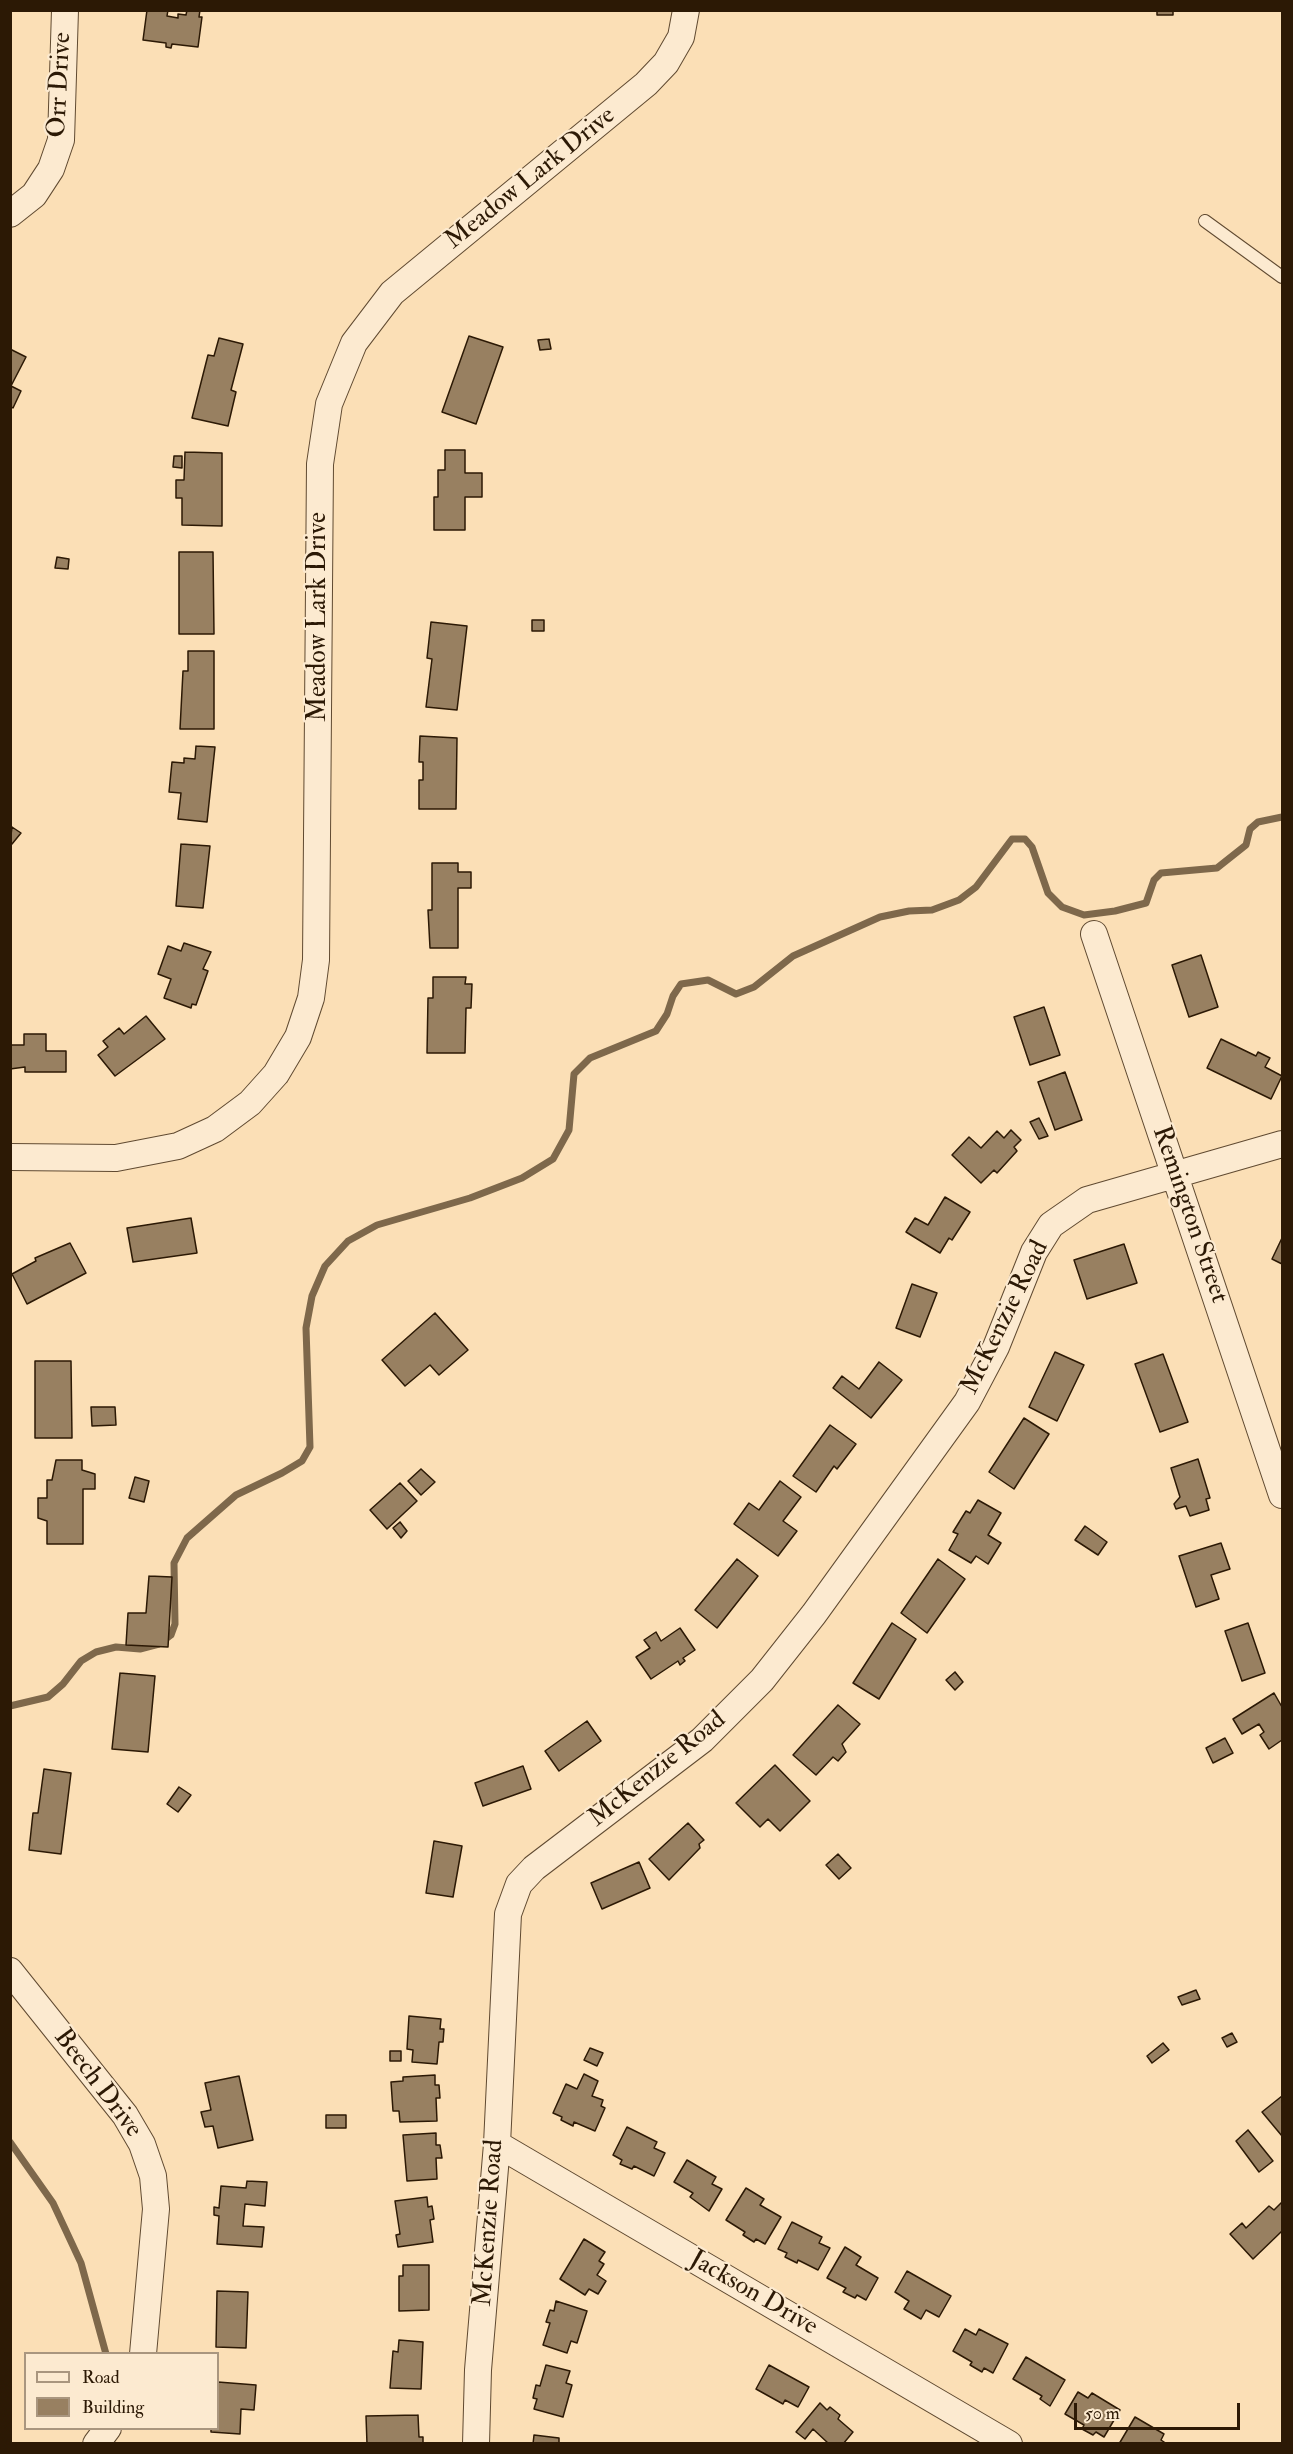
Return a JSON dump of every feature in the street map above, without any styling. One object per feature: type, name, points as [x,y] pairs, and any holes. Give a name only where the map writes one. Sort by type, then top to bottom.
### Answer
[{"type":"street","name":"Orr Drive","points":[[10,214],[34,195],[51,169],[61,140],[65,10]]},
{"type":"street","name":"Meadow Lark Drive","points":[[10,1157],[116,1158],[178,1146],[215,1129],[250,1103],[276,1074],[298,1037],[311,998],[316,960],[320,464],[329,404],[354,343],[392,293],[646,84],[666,63],[681,37],[686,10]]},
{"type":"street","name":"Remington Street","points":[[1094,934],[1282,1495]]},
{"type":"street","name":"McKenzie Road","points":[[476,2444],[478,2370],[497,2144],[508,1914],[519,1884],[534,1868],[702,1740],[762,1680],[814,1614],[967,1402],[996,1347],[1034,1252],[1051,1226],[1087,1200],[1282,1144]]},
{"type":"street","name":"Beech Drive","points":[[10,1971],[125,2115],[142,2144],[153,2176],[156,2209],[143,2352]]},
{"type":"street","name":"Jackson Drive","points":[[497,2144],[1009,2444]]},
{"type":"street","points":[[96,2444],[106,2430]]},
{"type":"lane","points":[[1205,221],[1282,277]]},
{"type":"building","points":[[147,10],[168,10],[167,16],[178,18],[178,14],[186,15],[187,10],[200,10],[199,17],[202,17],[198,47],[172,44],[171,48],[166,47],[166,43],[143,40]]},
{"type":"building","points":[[1157,10],[1173,10],[1173,15],[1157,15]]},
{"type":"building","points":[[469,336],[503,347],[476,424],[442,412]]},
{"type":"building","points":[[219,338],[243,344],[231,390],[236,392],[228,426],[192,418],[208,355],[214,356]]},
{"type":"building","points":[[549,339],[551,349],[540,350],[538,340]]},
{"type":"building","points":[[10,349],[26,357],[11,386],[21,391],[13,408],[10,406]]},
{"type":"building","points":[[445,450],[465,450],[465,473],[482,473],[482,497],[465,497],[465,530],[434,530],[434,497],[438,497],[438,470],[445,470]]},
{"type":"building","points":[[185,452],[222,453],[222,526],[182,525],[182,498],[176,498],[176,480],[184,480]]},
{"type":"building","points":[[174,456],[182,456],[182,468],[173,467]]},
{"type":"building","points":[[179,552],[213,552],[214,634],[179,634]]},
{"type":"building","points":[[57,557],[69,559],[68,569],[55,568]]},
{"type":"building","points":[[532,620],[544,620],[544,631],[532,631]]},
{"type":"building","points":[[431,622],[467,626],[457,710],[426,707],[432,659],[427,658]]},
{"type":"building","points":[[188,651],[214,651],[214,729],[180,729],[183,671],[188,671]]},
{"type":"building","points":[[420,736],[457,738],[456,809],[419,809],[419,780],[423,780],[423,762],[419,762]]},
{"type":"building","points":[[196,746],[215,747],[207,822],[178,819],[181,793],[169,792],[172,762],[184,763],[184,758],[195,759]]},
{"type":"building","points":[[12,827],[21,833],[12,844],[10,843]]},
{"type":"building","points":[[181,844],[210,846],[203,908],[176,906]]},
{"type":"building","points":[[432,863],[458,863],[458,872],[471,872],[471,888],[458,888],[458,948],[430,948],[428,910],[432,910]]},
{"type":"building","points":[[184,943],[211,952],[203,969],[208,971],[196,1005],[192,1004],[191,1008],[164,998],[171,979],[158,974],[168,946],[181,951]]},
{"type":"building","points":[[1201,955],[1218,1007],[1189,1017],[1172,965]]},
{"type":"building","points":[[433,977],[466,977],[465,984],[472,984],[471,1008],[466,1008],[465,1053],[427,1053],[428,998],[433,998]]},
{"type":"building","points":[[1044,1007],[1060,1055],[1030,1065],[1014,1017]]},
{"type":"building","points":[[146,1016],[165,1039],[115,1076],[98,1055],[108,1047],[103,1041],[119,1028],[124,1034]]},
{"type":"building","points":[[24,1034],[46,1034],[46,1051],[66,1051],[66,1072],[25,1072],[25,1067],[10,1069],[10,1045],[24,1045]]},
{"type":"building","points":[[1221,1039],[1256,1056],[1258,1052],[1270,1058],[1265,1067],[1282,1076],[1271,1099],[1207,1068]]},
{"type":"building","points":[[1065,1072],[1082,1120],[1055,1130],[1038,1082]]},
{"type":"building","points":[[1039,1118],[1048,1136],[1039,1139],[1030,1122]]},
{"type":"building","points":[[1011,1130],[1021,1140],[1014,1147],[1017,1151],[997,1173],[994,1170],[981,1183],[952,1155],[969,1137],[981,1148],[997,1131],[1004,1138]]},
{"type":"building","points":[[945,1197],[970,1212],[952,1240],[949,1238],[940,1253],[906,1232],[915,1218],[928,1225]]},
{"type":"building","points":[[191,1218],[197,1253],[133,1262],[127,1228]]},
{"type":"building","points":[[1282,1238],[1282,1264],[1272,1259]]},
{"type":"building","points":[[70,1243],[86,1273],[27,1304],[12,1274],[36,1261],[35,1258]]},
{"type":"building","points":[[1124,1244],[1137,1283],[1087,1299],[1074,1260]]},
{"type":"building","points":[[912,1284],[937,1293],[920,1337],[896,1328]]},
{"type":"building","points":[[435,1313],[468,1350],[439,1375],[430,1365],[405,1386],[382,1360]]},
{"type":"building","points":[[1055,1352],[1084,1365],[1057,1421],[1029,1407]]},
{"type":"building","points":[[1163,1354],[1188,1422],[1160,1432],[1135,1364]]},
{"type":"building","points":[[35,1361],[71,1361],[72,1438],[35,1438]]},
{"type":"building","points":[[879,1362],[902,1380],[871,1418],[833,1388],[842,1376],[859,1389]]},
{"type":"building","points":[[91,1407],[115,1407],[116,1425],[92,1426]]},
{"type":"building","points":[[1024,1418],[1049,1434],[1014,1489],[989,1472]]},
{"type":"building","points":[[830,1425],[856,1444],[837,1469],[834,1466],[816,1492],[793,1476]]},
{"type":"building","points":[[1198,1459],[1210,1498],[1206,1499],[1209,1510],[1190,1516],[1186,1506],[1176,1509],[1174,1504],[1180,1497],[1171,1468]]},
{"type":"building","points":[[56,1460],[82,1460],[82,1470],[95,1474],[95,1489],[83,1489],[83,1544],[47,1544],[47,1521],[38,1518],[38,1498],[47,1498],[47,1480],[52,1480]]},
{"type":"building","points":[[421,1469],[435,1482],[421,1495],[408,1481]]},
{"type":"building","points":[[135,1477],[149,1481],[144,1502],[129,1498]]},
{"type":"building","points":[[780,1481],[801,1497],[783,1521],[797,1531],[778,1556],[734,1524],[749,1503],[759,1510]]},
{"type":"building","points":[[400,1483],[417,1501],[387,1529],[370,1510]]},
{"type":"building","points":[[978,1500],[1001,1513],[988,1535],[1001,1543],[988,1564],[976,1556],[971,1563],[949,1550],[958,1534],[953,1532],[966,1511],[970,1513]]},
{"type":"building","points":[[400,1522],[407,1531],[401,1538],[393,1528]]},
{"type":"building","points":[[1085,1526],[1107,1542],[1098,1555],[1075,1540]]},
{"type":"building","points":[[1221,1543],[1230,1569],[1211,1575],[1219,1599],[1196,1607],[1179,1556]]},
{"type":"building","points":[[737,1559],[758,1576],[717,1628],[695,1610]]},
{"type":"building","points":[[938,1559],[965,1579],[927,1633],[901,1613]]},
{"type":"building","points":[[149,1576],[172,1577],[168,1647],[126,1645],[128,1613],[146,1613]]},
{"type":"building","points":[[892,1623],[916,1639],[879,1699],[853,1683]]},
{"type":"building","points":[[1248,1623],[1265,1673],[1242,1681],[1225,1631]]},
{"type":"building","points":[[680,1628],[695,1650],[683,1658],[685,1661],[680,1665],[678,1661],[651,1679],[636,1657],[650,1648],[644,1640],[656,1632],[661,1641]]},
{"type":"building","points":[[955,1672],[963,1682],[955,1690],[946,1680]]},
{"type":"building","points":[[120,1673],[155,1676],[148,1752],[112,1749]]},
{"type":"building","points":[[1274,1693],[1282,1707],[1282,1740],[1269,1749],[1260,1735],[1264,1732],[1259,1724],[1242,1734],[1233,1719]]},
{"type":"building","points":[[838,1705],[860,1724],[842,1744],[846,1752],[838,1761],[833,1757],[816,1775],[793,1755]]},
{"type":"building","points":[[587,1721],[601,1741],[559,1771],[545,1751]]},
{"type":"building","points":[[1225,1738],[1233,1753],[1213,1763],[1206,1748]]},
{"type":"building","points":[[775,1765],[810,1801],[780,1831],[768,1819],[760,1827],[736,1803]]},
{"type":"building","points":[[523,1766],[531,1789],[483,1806],[475,1783]]},
{"type":"building","points":[[44,1769],[71,1773],[61,1854],[29,1850],[33,1813],[38,1813]]},
{"type":"building","points":[[179,1787],[191,1795],[178,1812],[167,1804]]},
{"type":"building","points":[[688,1823],[704,1840],[699,1844],[700,1848],[669,1880],[649,1859]]},
{"type":"building","points":[[434,1841],[462,1846],[453,1897],[426,1893]]},
{"type":"building","points":[[838,1854],[851,1868],[839,1879],[826,1865]]},
{"type":"building","points":[[639,1862],[650,1888],[602,1909],[591,1883]]},
{"type":"building","points":[[1196,1990],[1200,1999],[1182,2005],[1178,1997]]},
{"type":"building","points":[[409,2016],[441,2019],[440,2029],[444,2029],[443,2042],[439,2042],[437,2064],[412,2062],[413,2050],[407,2049]]},
{"type":"building","points":[[1232,2033],[1237,2042],[1227,2047],[1222,2038]]},
{"type":"building","points":[[1163,2043],[1169,2050],[1152,2063],[1147,2056]]},
{"type":"building","points":[[590,2048],[603,2053],[597,2066],[584,2060]]},
{"type":"building","points":[[390,2051],[401,2051],[401,2061],[390,2061]]},
{"type":"building","points":[[584,2074],[598,2081],[592,2096],[603,2100],[601,2106],[605,2108],[595,2131],[574,2122],[573,2126],[553,2113],[566,2084],[577,2089]]},
{"type":"building","points":[[435,2075],[435,2085],[439,2085],[440,2098],[436,2098],[437,2121],[400,2122],[399,2111],[393,2111],[391,2082],[403,2081],[403,2077]]},
{"type":"building","points":[[239,2076],[253,2140],[218,2148],[213,2126],[205,2127],[201,2112],[211,2110],[205,2083]]},
{"type":"building","points":[[1282,2096],[1282,2136],[1262,2112]]},
{"type":"building","points":[[326,2115],[346,2115],[346,2128],[326,2128]]},
{"type":"building","points":[[627,2127],[657,2142],[654,2148],[665,2153],[654,2176],[634,2166],[632,2169],[620,2164],[622,2160],[613,2155]]},
{"type":"building","points":[[1248,2130],[1273,2161],[1259,2172],[1236,2141]]},
{"type":"building","points":[[436,2133],[436,2145],[440,2145],[442,2158],[436,2158],[437,2179],[407,2181],[403,2135]]},
{"type":"building","points":[[687,2160],[716,2177],[712,2184],[722,2189],[709,2211],[690,2197],[693,2193],[674,2182]]},
{"type":"building","points":[[247,2181],[267,2182],[265,2206],[245,2204],[243,2226],[264,2227],[262,2247],[217,2244],[219,2216],[214,2215],[214,2207],[219,2208],[221,2186],[246,2188]]},
{"type":"building","points":[[746,2188],[764,2199],[760,2205],[781,2217],[765,2244],[756,2239],[754,2242],[743,2235],[745,2232],[726,2220]]},
{"type":"building","points":[[427,2197],[428,2207],[432,2206],[434,2219],[430,2220],[433,2242],[398,2247],[396,2235],[400,2234],[395,2201]]},
{"type":"building","points":[[1282,2202],[1282,2231],[1253,2259],[1230,2234],[1242,2223],[1246,2228],[1269,2206],[1274,2210]]},
{"type":"building","points":[[792,2222],[822,2237],[819,2243],[830,2248],[818,2270],[798,2260],[797,2263],[785,2257],[787,2253],[778,2249]]},
{"type":"building","points":[[584,2239],[605,2252],[599,2261],[604,2264],[597,2275],[606,2281],[598,2294],[589,2289],[585,2295],[560,2279]]},
{"type":"building","points":[[845,2247],[861,2257],[856,2265],[878,2278],[866,2300],[843,2292],[846,2288],[827,2278]]},
{"type":"building","points":[[403,2265],[429,2265],[429,2310],[399,2311],[399,2276],[403,2276]]},
{"type":"building","points":[[907,2271],[951,2296],[939,2317],[926,2310],[921,2319],[904,2309],[909,2301],[895,2292]]},
{"type":"building","points":[[217,2291],[248,2292],[246,2348],[216,2347]]},
{"type":"building","points":[[556,2301],[587,2311],[577,2343],[571,2341],[567,2353],[543,2345],[550,2323],[546,2322],[550,2310],[554,2311]]},
{"type":"building","points":[[965,2329],[976,2335],[979,2329],[1008,2344],[993,2373],[984,2368],[982,2372],[970,2365],[972,2362],[953,2351]]},
{"type":"building","points":[[399,2340],[423,2342],[421,2389],[390,2388],[393,2351],[398,2352]]},
{"type":"building","points":[[1026,2357],[1065,2380],[1050,2406],[1040,2399],[1042,2396],[1013,2379]]},
{"type":"building","points":[[546,2365],[570,2371],[566,2383],[572,2385],[563,2417],[534,2409],[537,2399],[533,2398],[536,2385],[540,2386]]},
{"type":"building","points":[[769,2365],[809,2387],[798,2407],[785,2400],[783,2404],[756,2389]]},
{"type":"building","points":[[219,2382],[256,2385],[254,2410],[241,2409],[240,2434],[211,2432],[211,2430],[219,2430]]},
{"type":"building","points":[[1078,2392],[1088,2398],[1092,2393],[1120,2410],[1104,2437],[1096,2432],[1093,2435],[1082,2429],[1084,2425],[1065,2414]]},
{"type":"building","points":[[820,2403],[827,2410],[830,2407],[840,2415],[838,2419],[853,2432],[843,2444],[829,2444],[813,2429],[805,2439],[796,2432]]},
{"type":"building","points":[[418,2415],[419,2437],[423,2437],[423,2444],[367,2444],[366,2416]]},
{"type":"building","points":[[1135,2417],[1164,2434],[1161,2440],[1167,2444],[1119,2444]]},
{"type":"building","points":[[534,2435],[559,2438],[559,2444],[533,2444]]},
{"type":"waterway","points":[[10,1706],[48,1697],[63,1684],[81,1661],[96,1652],[116,1647],[140,1649],[159,1644],[171,1635],[175,1624],[174,1563],[187,1538],[236,1495],[302,1461],[310,1447],[306,1328],[312,1296],[325,1266],[348,1241],[377,1225],[470,1198],[522,1178],[553,1159],[569,1130],[574,1074],[590,1058],[656,1031],[681,984],[708,980],[736,994],[754,987],[793,956],[880,917],[909,911],[932,910],[959,900],[976,887],[1012,839],[1025,839],[1032,847],[1048,893],[1062,907],[1084,915],[1115,911],[1146,903],[1154,880],[1161,873],[1217,868],[1246,845],[1250,829],[1258,822],[1282,817]]},
{"type":"waterway","points":[[10,2142],[53,2203],[81,2263],[105,2352]]}]
